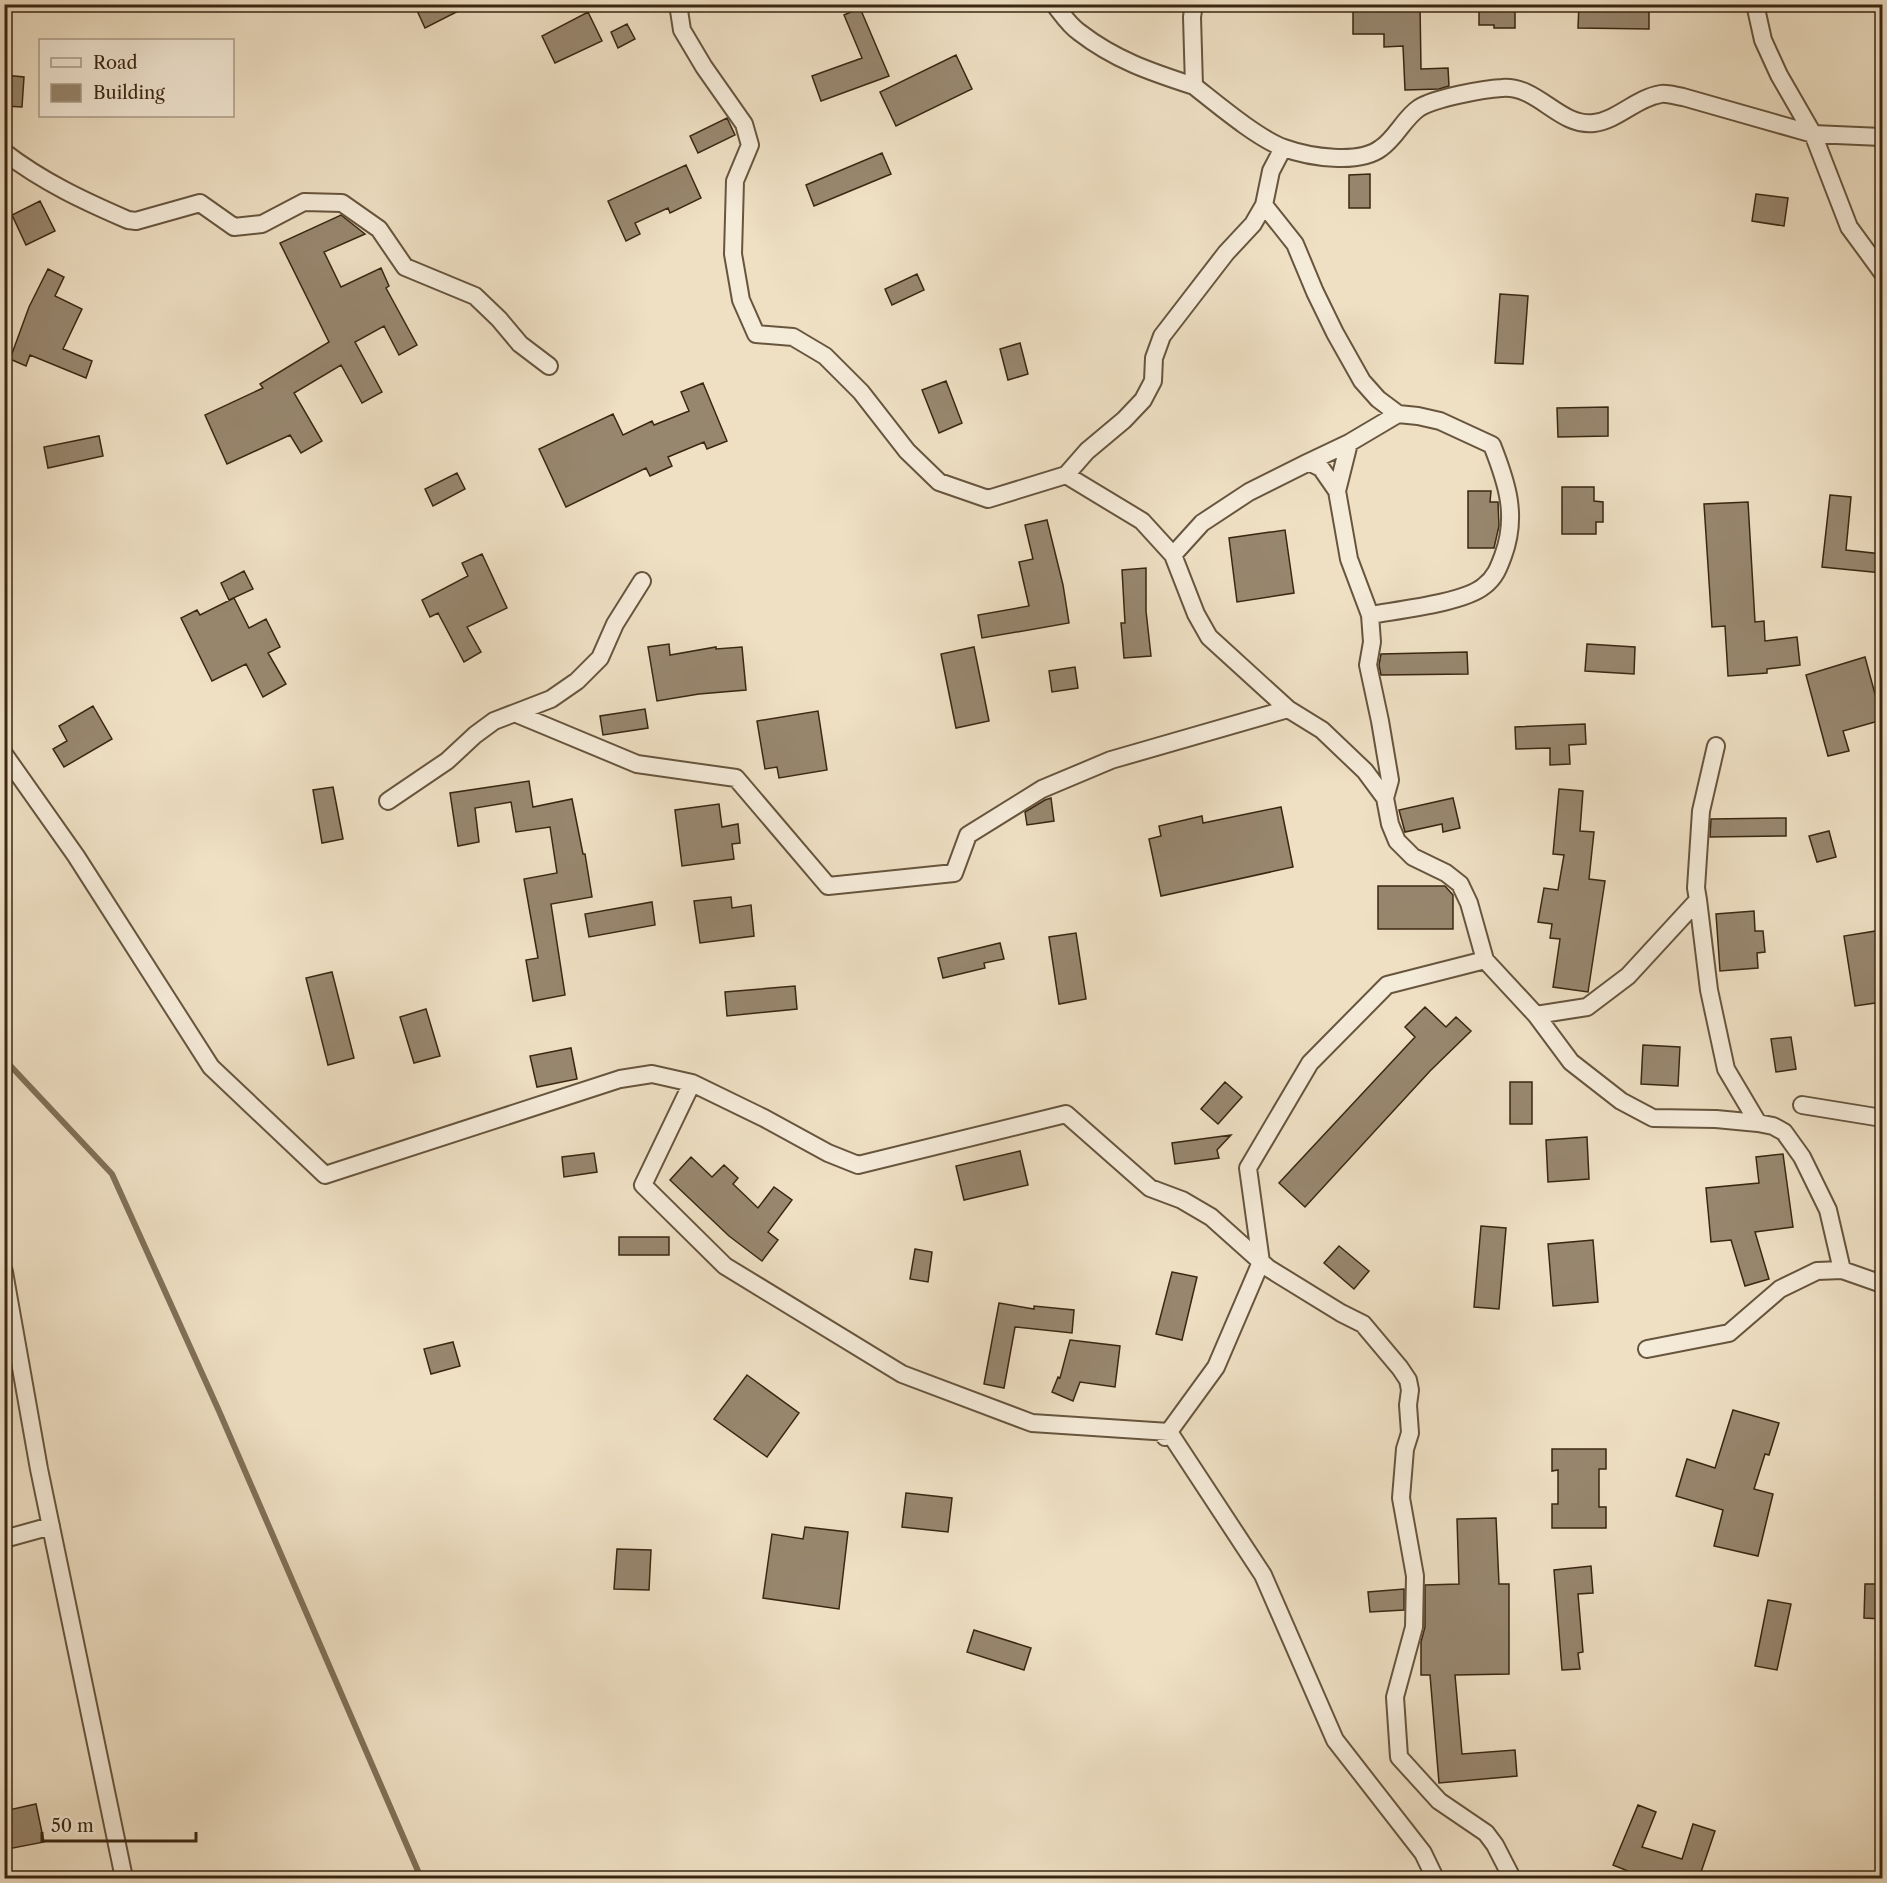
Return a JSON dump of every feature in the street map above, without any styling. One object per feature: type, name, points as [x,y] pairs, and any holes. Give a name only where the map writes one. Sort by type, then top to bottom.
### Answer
[{"type":"street","points":[[678,4],[682,30],[704,67],[744,124],[750,144],[735,181],[733,254],[741,300],[756,334],[793,337],[825,356],[861,392],[907,451],[939,482],[988,499],[1066,475],[1087,451],[1124,420],[1143,400],[1154,381],[1154,358],[1162,336],[1226,252],[1253,224],[1264,205],[1271,171],[1283,148]]},
{"type":"street","points":[[1054,4],[1077,31],[1108,52],[1139,68],[1194,86],[1255,131],[1283,148],[1327,157],[1348,159],[1366,156],[1382,148],[1418,109],[1438,100],[1503,87],[1520,88],[1577,122],[1593,123],[1661,94],[1683,97],[1813,134],[1882,137]]},
{"type":"street","points":[[1755,4],[1763,40],[1779,75],[1813,134],[1849,227],[1882,273]]},
{"type":"street","points":[[1191,8],[1194,86]]},
{"type":"street","points":[[4,152],[72,196],[128,220],[136,221],[200,203],[234,227],[262,224],[304,202],[342,203],[379,229],[405,267],[475,296],[520,344],[549,366]]},
{"type":"street","points":[[1264,205],[1295,244],[1315,292],[1362,381],[1378,399],[1398,414],[1440,421],[1492,445],[1509,494],[1511,519],[1508,543],[1496,573],[1484,587],[1471,594],[1438,603],[1370,615]]},
{"type":"street","points":[[1173,555],[1202,523],[1249,492],[1349,443],[1398,414]]},
{"type":"street","points":[[1337,491],[1349,443]]},
{"type":"street","points":[[1309,462],[1322,468],[1337,491],[1349,559],[1370,615],[1371,642],[1368,665],[1390,780],[1385,798]]},
{"type":"street","points":[[1066,475],[1142,521],[1173,555],[1196,614],[1209,637],[1288,709],[1322,730],[1365,771],[1385,798],[1390,824],[1397,841],[1413,857],[1446,873],[1460,884],[1470,903],[1485,960],[1536,1016],[1571,1062],[1621,1101],[1653,1118],[1716,1119],[1758,1123],[1773,1126],[1784,1132],[1802,1157],[1828,1210],[1842,1270]]},
{"type":"street","points":[[388,801],[447,761],[494,721],[551,699],[577,681],[600,658],[615,624],[642,581]]},
{"type":"street","points":[[517,714],[637,764],[736,778],[828,886],[954,873],[968,835],[1042,789],[1111,760],[1288,709]]},
{"type":"street","points":[[1716,746],[1701,811],[1696,888],[1709,990],[1726,1069],[1758,1123]]},
{"type":"street","points":[[4,754],[76,856],[211,1066],[325,1174],[620,1079],[651,1074],[692,1083],[764,1118],[828,1153],[858,1165],[1066,1114],[1150,1188],[1182,1200],[1211,1217],[1261,1262],[1341,1313],[1363,1324],[1400,1368],[1408,1380],[1410,1390],[1408,1405],[1410,1433],[1404,1449],[1401,1498],[1415,1576],[1414,1627],[1395,1697],[1399,1757],[1439,1801],[1486,1833],[1496,1845],[1512,1878]]},
{"type":"street","points":[[1536,1016],[1587,1006],[1628,976],[1698,900]]},
{"type":"street","points":[[1167,1434],[1216,1367],[1261,1262],[1248,1168],[1310,1063],[1387,985],[1485,960]]},
{"type":"street","points":[[692,1083],[643,1185],[725,1266],[902,1374],[1032,1424],[1167,1434]]},
{"type":"street","points":[[1802,1105],[1882,1118]]},
{"type":"street","points":[[1647,1349],[1729,1333],[1780,1289],[1817,1271],[1842,1270],[1882,1284]]},
{"type":"street","points":[[4,1272],[39,1469],[124,1878]]},
{"type":"street","points":[[1167,1434],[1263,1575],[1335,1740],[1423,1853],[1435,1878]]},
{"type":"street","points":[[4,1539],[51,1526]]},
{"type":"building","points":[[414,4],[472,4],[425,28]]},
{"type":"building","points":[[1353,4],[1420,4],[1421,69],[1448,68],[1449,86],[1439,89],[1405,90],[1403,46],[1384,47],[1384,34],[1353,34]]},
{"type":"building","points":[[1479,4],[1515,4],[1515,28],[1479,25]]},
{"type":"building","points":[[1579,4],[1649,4],[1649,29],[1578,28]]},
{"type":"building","points":[[860,8],[889,76],[821,101],[812,76],[862,58],[844,15]]},
{"type":"building","points":[[588,12],[602,41],[555,63],[542,36]]},
{"type":"building","points":[[627,24],[635,39],[618,48],[611,32]]},
{"type":"building","points":[[956,55],[972,89],[896,126],[880,92]]},
{"type":"building","points":[[4,75],[24,77],[22,107],[4,106]]},
{"type":"building","points":[[727,118],[735,135],[698,153],[690,136]]},
{"type":"building","points":[[882,153],[891,174],[814,206],[806,185]]},
{"type":"building","points":[[686,165],[701,198],[670,213],[668,208],[635,223],[640,234],[626,241],[608,201]]},
{"type":"building","points":[[1370,174],[1370,208],[1349,208],[1349,175]]},
{"type":"building","points":[[1756,194],[1788,198],[1784,226],[1752,221]]},
{"type":"building","points":[[40,201],[55,231],[26,245],[12,215]]},
{"type":"building","points":[[341,215],[365,234],[324,252],[341,287],[381,268],[389,286],[386,288],[417,345],[399,355],[384,326],[355,342],[382,392],[362,403],[341,365],[294,393],[322,441],[301,453],[290,435],[227,464],[205,415],[263,388],[260,384],[329,342],[280,243]]},
{"type":"building","points":[[48,269],[64,277],[55,296],[82,309],[63,349],[92,361],[86,378],[30,355],[26,366],[10,359],[29,307]]},
{"type":"building","points":[[917,274],[924,290],[892,305],[885,289]]},
{"type":"building","points":[[1500,294],[1528,296],[1523,364],[1495,363]]},
{"type":"building","points":[[1020,343],[1028,374],[1008,380],[1000,349]]},
{"type":"building","points":[[946,381],[962,423],[939,433],[922,390]]},
{"type":"building","points":[[703,383],[727,441],[707,449],[704,442],[668,457],[672,466],[650,476],[646,468],[566,507],[539,449],[613,414],[623,435],[652,421],[654,425],[689,411],[681,392]]},
{"type":"building","points":[[1608,407],[1608,436],[1558,437],[1557,408]]},
{"type":"building","points":[[99,436],[103,456],[48,468],[44,447]]},
{"type":"building","points":[[457,473],[465,489],[433,506],[425,489]]},
{"type":"building","points":[[1562,487],[1594,487],[1594,501],[1603,502],[1603,522],[1596,522],[1596,534],[1562,534]]},
{"type":"building","points":[[1468,491],[1491,491],[1490,502],[1498,502],[1499,526],[1494,548],[1468,548]]},
{"type":"building","points":[[1830,495],[1851,497],[1846,550],[1882,554],[1882,573],[1822,567]]},
{"type":"building","points":[[1748,502],[1755,622],[1764,621],[1765,641],[1797,637],[1800,665],[1767,669],[1767,673],[1728,676],[1725,626],[1712,627],[1704,504]]},
{"type":"building","points":[[1047,520],[1063,585],[1069,623],[982,638],[978,615],[1029,606],[1019,562],[1033,559],[1025,525]]},
{"type":"building","points":[[1285,530],[1294,593],[1237,602],[1229,538]]},
{"type":"building","points":[[482,554],[507,608],[467,627],[481,652],[464,662],[438,613],[430,617],[422,600],[468,576],[462,563]]},
{"type":"building","points":[[1146,568],[1146,611],[1151,656],[1124,658],[1121,623],[1125,623],[1122,570]]},
{"type":"building","points":[[244,571],[253,589],[229,600],[221,583]]},
{"type":"building","points":[[234,598],[249,628],[266,619],[280,647],[268,653],[286,684],[263,697],[246,664],[212,681],[181,618],[197,610],[200,615]]},
{"type":"building","points":[[669,644],[670,655],[716,647],[716,649],[742,647],[746,690],[657,701],[648,647]]},
{"type":"building","points":[[1587,644],[1635,647],[1634,674],[1585,671]]},
{"type":"building","points":[[974,647],[989,721],[956,728],[941,654]]},
{"type":"building","points":[[1467,652],[1468,674],[1381,675],[1379,665],[1381,654]]},
{"type":"building","points":[[1865,657],[1882,720],[1843,731],[1849,751],[1828,756],[1806,675]]},
{"type":"building","points":[[1075,667],[1078,688],[1052,692],[1049,671]]},
{"type":"building","points":[[93,706],[112,739],[64,767],[53,749],[67,741],[59,726]]},
{"type":"building","points":[[645,709],[648,728],[603,735],[600,716]]},
{"type":"building","points":[[818,711],[827,770],[779,778],[777,767],[765,769],[757,721]]},
{"type":"building","points":[[1585,724],[1586,744],[1569,745],[1570,764],[1550,765],[1550,748],[1516,749],[1515,727]]},
{"type":"building","points":[[529,781],[533,807],[572,799],[592,897],[551,904],[565,995],[533,1001],[526,960],[538,958],[524,879],[557,873],[550,827],[516,832],[511,802],[475,808],[479,842],[458,846],[450,793]]},
{"type":"building","points":[[333,787],[343,839],[322,843],[313,790]]},
{"type":"building","points":[[1559,789],[1583,791],[1580,831],[1594,832],[1589,879],[1605,881],[1588,992],[1553,987],[1560,939],[1550,938],[1552,924],[1538,922],[1544,888],[1558,890],[1564,855],[1553,854]]},
{"type":"building","points":[[1051,798],[1054,821],[1027,825],[1025,812]]},
{"type":"building","points":[[1453,798],[1460,828],[1443,832],[1442,824],[1405,832],[1399,810]]},
{"type":"building","points":[[719,804],[722,827],[738,824],[740,843],[732,844],[734,859],[682,866],[675,810]]},
{"type":"building","points":[[1281,807],[1293,867],[1161,896],[1149,839],[1161,836],[1159,826],[1202,816],[1203,823]]},
{"type":"building","points":[[1786,818],[1786,836],[1710,837],[1711,819]]},
{"type":"building","points":[[1829,831],[1836,857],[1817,862],[1809,836]]},
{"type":"building","points":[[1378,886],[1445,886],[1453,895],[1453,929],[1378,929]]},
{"type":"building","points":[[731,897],[732,908],[751,905],[754,936],[700,943],[694,901]]},
{"type":"building","points":[[652,902],[655,925],[589,937],[585,914]]},
{"type":"building","points":[[1754,911],[1755,931],[1763,931],[1765,952],[1757,953],[1758,968],[1720,971],[1716,914]]},
{"type":"building","points":[[1882,930],[1882,1002],[1855,1006],[1844,936]]},
{"type":"building","points":[[1076,933],[1086,999],[1059,1004],[1049,937]]},
{"type":"building","points":[[1000,943],[1004,959],[984,963],[985,968],[943,978],[938,958]]},
{"type":"building","points":[[332,972],[354,1058],[328,1065],[306,978]]},
{"type":"building","points":[[795,986],[797,1009],[727,1016],[725,992]]},
{"type":"building","points":[[1425,1007],[1446,1027],[1456,1017],[1471,1031],[1430,1071],[1305,1207],[1279,1183],[1415,1037],[1405,1027]]},
{"type":"building","points":[[426,1009],[440,1056],[414,1063],[400,1017]]},
{"type":"building","points":[[1791,1037],[1796,1069],[1776,1072],[1771,1039]]},
{"type":"building","points":[[1643,1045],[1680,1047],[1678,1086],[1641,1084]]},
{"type":"building","points":[[571,1048],[577,1079],[537,1087],[530,1056]]},
{"type":"building","points":[[1225,1082],[1242,1097],[1218,1124],[1201,1109]]},
{"type":"building","points":[[1510,1082],[1532,1082],[1532,1124],[1510,1124]]},
{"type":"building","points":[[1231,1135],[1217,1150],[1219,1158],[1175,1164],[1172,1143]]},
{"type":"building","points":[[1587,1137],[1589,1179],[1548,1182],[1546,1140]]},
{"type":"building","points":[[1020,1151],[1028,1185],[964,1200],[956,1166]]},
{"type":"building","points":[[594,1153],[597,1172],[564,1177],[562,1157]]},
{"type":"building","points":[[1783,1154],[1793,1227],[1755,1232],[1769,1279],[1745,1286],[1731,1240],[1711,1242],[1706,1188],[1759,1183],[1756,1157]]},
{"type":"building","points":[[691,1157],[712,1177],[724,1165],[738,1178],[733,1184],[758,1208],[774,1187],[792,1200],[768,1232],[778,1240],[762,1261],[729,1236],[670,1180]]},
{"type":"building","points":[[1481,1226],[1506,1228],[1499,1309],[1474,1307]]},
{"type":"building","points":[[619,1237],[669,1237],[669,1255],[619,1255]]},
{"type":"building","points":[[1593,1240],[1598,1302],[1553,1306],[1548,1244]]},
{"type":"building","points":[[1339,1246],[1369,1271],[1354,1289],[1324,1263]]},
{"type":"building","points":[[915,1249],[932,1252],[928,1282],[910,1279]]},
{"type":"building","points":[[1172,1272],[1197,1277],[1182,1340],[1156,1334]]},
{"type":"building","points":[[999,1303],[1034,1309],[1034,1306],[1074,1310],[1072,1333],[1015,1327],[1004,1388],[984,1384]]},
{"type":"building","points":[[1070,1340],[1120,1346],[1115,1387],[1080,1382],[1073,1401],[1052,1392],[1058,1377],[1060,1378]]},
{"type":"building","points":[[453,1342],[460,1366],[431,1374],[424,1349]]},
{"type":"building","points":[[747,1375],[799,1413],[767,1457],[714,1419]]},
{"type":"building","points":[[1733,1410],[1779,1423],[1769,1455],[1765,1454],[1754,1489],[1773,1494],[1758,1556],[1714,1546],[1723,1510],[1676,1496],[1687,1459],[1715,1468]]},
{"type":"building","points":[[1552,1449],[1606,1449],[1606,1469],[1599,1469],[1599,1507],[1606,1507],[1606,1528],[1552,1528],[1552,1504],[1558,1504],[1558,1470],[1552,1471]]},
{"type":"building","points":[[906,1493],[952,1498],[948,1532],[902,1527]]},
{"type":"building","points":[[1496,1518],[1499,1584],[1509,1584],[1509,1674],[1455,1675],[1462,1754],[1515,1750],[1517,1776],[1439,1783],[1430,1675],[1421,1675],[1421,1642],[1425,1627],[1425,1585],[1459,1584],[1457,1519]]},
{"type":"building","points":[[805,1527],[848,1532],[839,1609],[763,1598],[772,1534],[803,1539]]},
{"type":"building","points":[[617,1549],[651,1550],[649,1590],[614,1589]]},
{"type":"building","points":[[1591,1566],[1593,1593],[1578,1594],[1583,1652],[1578,1653],[1580,1669],[1562,1670],[1554,1570]]},
{"type":"building","points":[[1865,1584],[1882,1584],[1882,1619],[1864,1618]]},
{"type":"building","points":[[1404,1589],[1404,1610],[1370,1612],[1368,1592]]},
{"type":"building","points":[[1768,1600],[1791,1604],[1777,1670],[1755,1666]]},
{"type":"building","points":[[974,1630],[1031,1648],[1024,1670],[967,1652]]},
{"type":"building","points":[[36,1804],[44,1842],[8,1849],[4,1832],[4,1811]]},
{"type":"building","points":[[1638,1805],[1656,1812],[1642,1847],[1682,1859],[1693,1824],[1715,1831],[1699,1878],[1636,1878],[1638,1875],[1613,1865]]},
{"type":"waterway","points":[[4,1059],[112,1174],[219,1411],[421,1878]]}]
